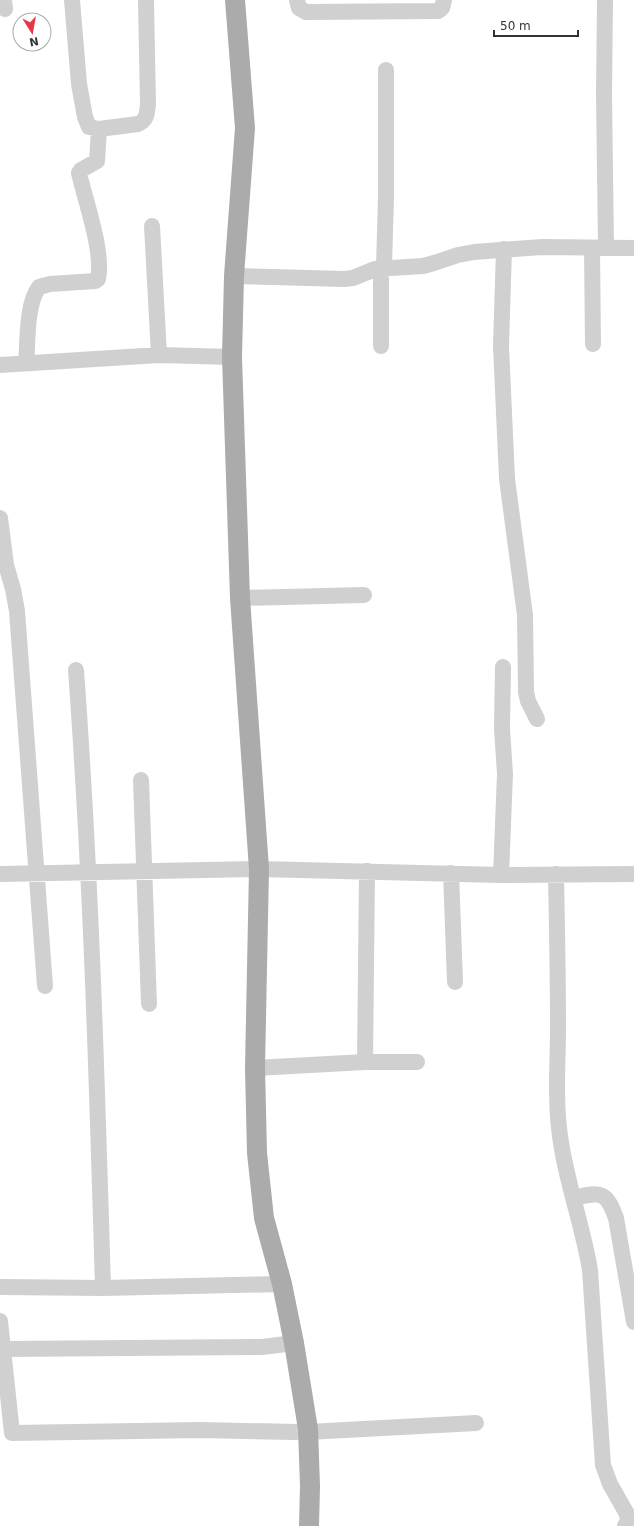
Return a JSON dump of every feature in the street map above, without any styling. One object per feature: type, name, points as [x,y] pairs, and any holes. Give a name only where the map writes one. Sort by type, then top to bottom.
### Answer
[{"type":"main road","points":[[235,0],[245,128],[234,276],[232,357],[240,598],[259,869],[255,1068],[257,1153],[264,1218],[282,1284],[294,1343],[308,1431],[310,1486],[309,1526]]},
{"type":"street","points":[[72,0],[79,84],[85,117],[89,127],[99,129],[138,124],[146,118],[148,104],[146,0]]},
{"type":"street","points":[[297,0],[299,8],[306,12],[438,11],[442,8],[444,0]]},
{"type":"street","points":[[593,344],[599,248],[604,94],[605,0]]},
{"type":"street","points":[[381,346],[382,267],[386,196],[386,70]]},
{"type":"street","points":[[26,363],[30,314],[35,292],[39,288],[50,284],[95,281],[98,279],[99,273],[96,244],[79,173],[81,170],[97,161],[99,129]]},
{"type":"street","points":[[152,226],[159,355]]},
{"type":"street","points":[[234,276],[344,279],[353,278],[370,270],[382,267],[400,268],[423,266],[466,253],[542,247],[634,248]]},
{"type":"street","points":[[504,249],[501,346],[507,479],[525,615],[526,692],[528,701],[537,719]]},
{"type":"street","points":[[0,365],[159,355],[232,357]]},
{"type":"street","points":[[0,518],[6,565],[4,575],[13,589],[17,611],[45,986]]},
{"type":"street","points":[[240,598],[364,595]]},
{"type":"street","points":[[501,874],[505,774],[502,729],[502,667]]},
{"type":"street","points":[[76,670],[88,872],[96,1052],[103,1288]]},
{"type":"street","points":[[141,780],[149,1004]]},
{"type":"street","points":[[0,874],[259,869],[501,874],[634,874]]},
{"type":"street","points":[[365,1062],[367,871]]},
{"type":"street","points":[[450,873],[455,982]]},
{"type":"street","points":[[556,874],[558,988],[556,1098],[559,1129],[573,1198],[585,1241],[590,1270],[603,1465],[610,1484],[627,1514],[628,1520],[625,1526]]},
{"type":"street","points":[[255,1068],[365,1062],[417,1062]]},
{"type":"street","points":[[573,1198],[597,1193],[604,1197],[612,1206],[616,1218],[634,1322]]},
{"type":"street","points":[[0,1287],[103,1288],[282,1284]]},
{"type":"street","points":[[0,1320],[12,1433],[200,1430],[296,1432],[476,1423]]},
{"type":"street","points":[[3,1349],[262,1347],[294,1343]]}]
